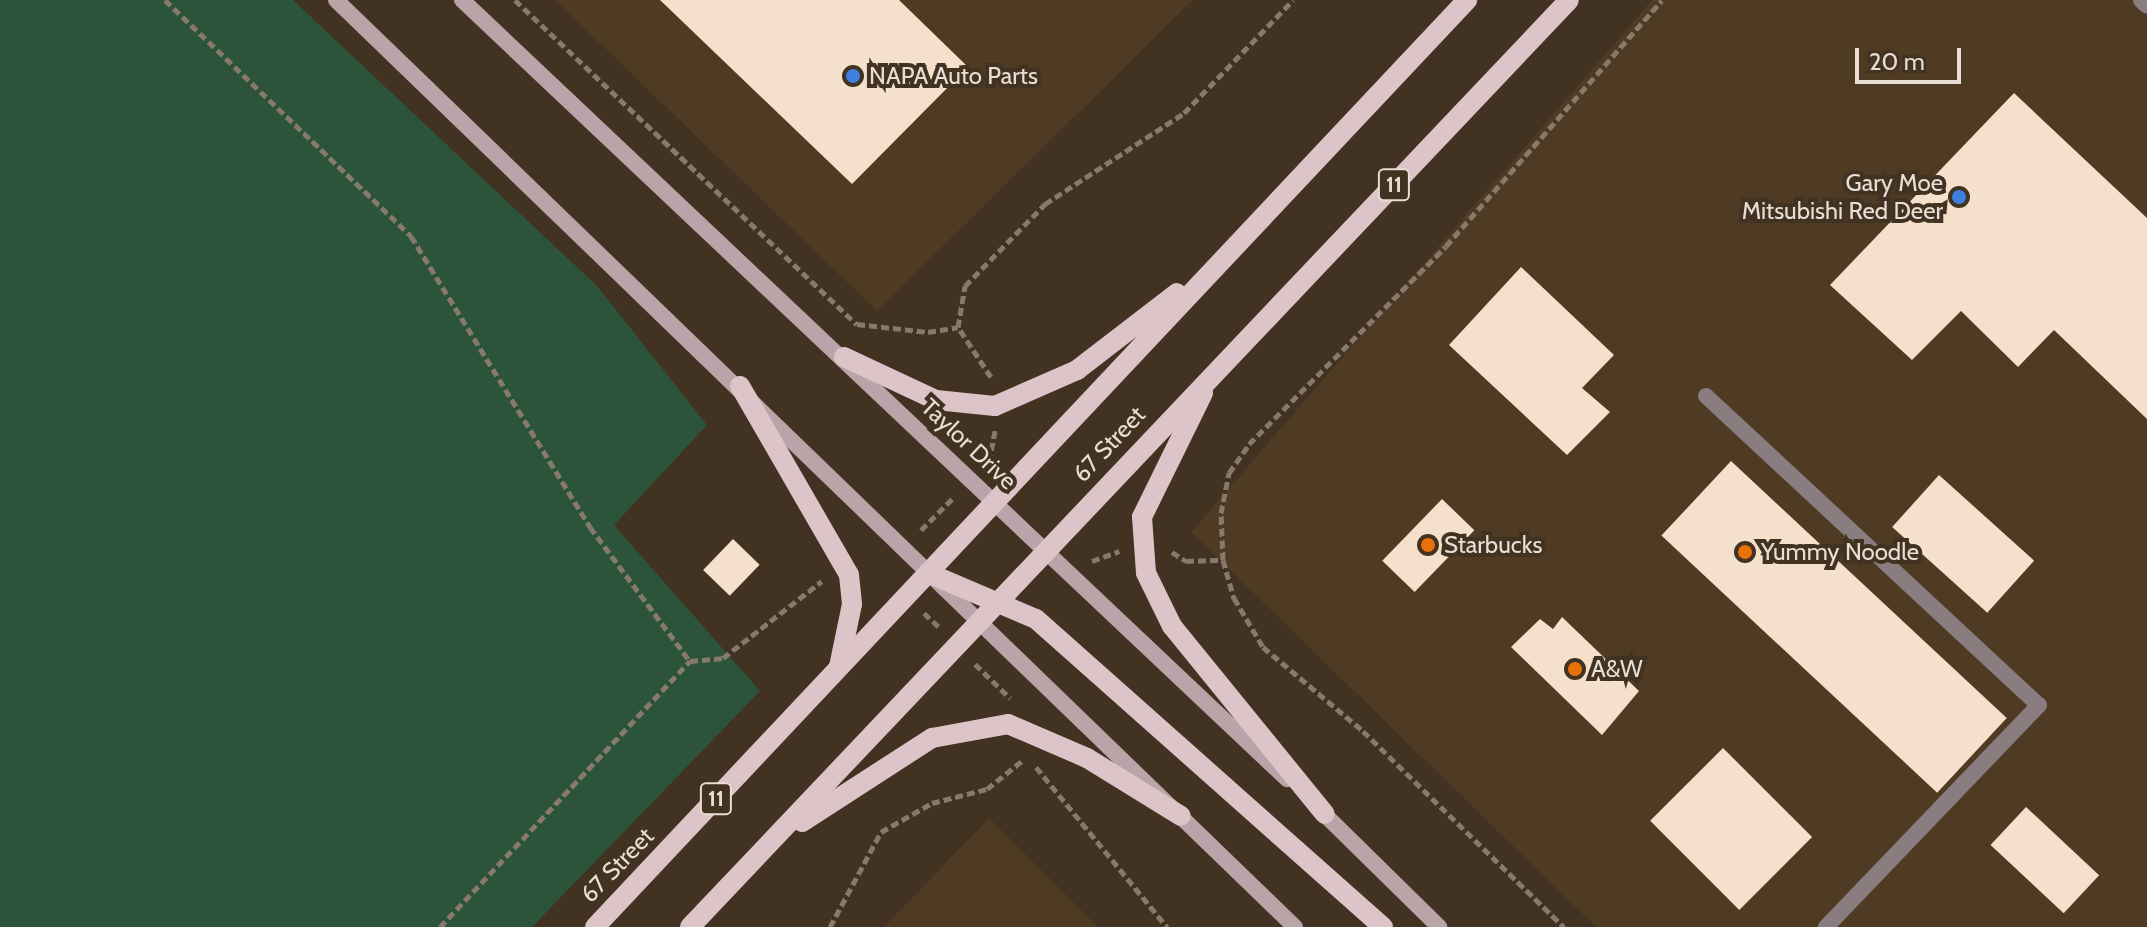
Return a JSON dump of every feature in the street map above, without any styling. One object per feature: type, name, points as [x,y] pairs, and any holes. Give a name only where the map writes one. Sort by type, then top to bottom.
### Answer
[{"type":"main road","points":[[336,0],[740,386],[903,549],[1295,927]]},
{"type":"main road","name":"Taylor Drive","points":[[462,0],[844,357],[1325,814],[1439,927]]},
{"type":"main road","name":"67 Street","points":[[595,927],[1467,0]]},
{"type":"main road","name":"67 Street","points":[[690,927],[1217,367],[1569,0]]},
{"type":"main road","points":[[844,357],[936,400],[995,406],[1024,399],[1077,370],[1227,254]]},
{"type":"main road","points":[[1217,367],[1161,470],[1139,549],[1172,626],[1325,814]]},
{"type":"main road","points":[[740,386],[849,575],[852,604],[837,672]]},
{"type":"main road","points":[[928,573],[1001,599],[1036,619],[1383,927]]},
{"type":"main road","points":[[769,845],[894,758],[964,727],[993,725],[1053,740],[1181,816]]},
{"type":"street","points":[[2141,0],[2147,6]]},
{"type":"street","points":[[1706,396],[2039,705],[1826,927]]},
{"type":"path","points":[[165,0],[411,236],[590,527],[690,661]]},
{"type":"path","points":[[515,0],[857,324],[928,332],[958,327]]},
{"type":"path","points":[[993,387],[985,359],[958,327],[965,286],[1045,204],[1184,113],[1293,0]]},
{"type":"path","points":[[1564,927],[1363,731],[1263,647],[1234,598],[1223,560],[1226,486],[1249,444],[1446,246],[1662,0]]},
{"type":"path","points":[[903,549],[996,455],[995,431]]},
{"type":"path","points":[[1164,547],[1186,561],[1223,560]]},
{"type":"path","points":[[1090,549],[1097,555],[1118,552]]},
{"type":"path","points":[[440,927],[690,661],[723,658],[810,586],[832,577]]},
{"type":"path","points":[[906,595],[1010,699]]},
{"type":"path","points":[[1016,749],[1027,757],[1167,927]]},
{"type":"path","points":[[830,927],[881,832],[932,803],[987,789],[1027,757]]},
{"type":"shaded area","points":[[555,0],[1193,0],[877,311]]},
{"type":"shaded area","points":[[1652,0],[2147,0],[2147,927],[1596,927],[1191,532]]},
{"type":"shaded area","points":[[989,818],[1098,927],[884,927]]},
{"type":"green space","points":[[0,0],[293,0],[597,286],[707,425],[614,525],[760,691],[532,927],[0,927]]},
{"type":"building","points":[[660,0],[899,0],[968,67],[852,184]]},
{"type":"building","points":[[2014,93],[2147,218],[2147,419],[2054,330],[2018,367],[1961,311],[1912,360],[1830,285]]},
{"type":"building","points":[[1521,267],[1614,355],[1582,388],[1610,412],[1567,455],[1449,345]]},
{"type":"building","points":[[1731,461],[2007,718],[1937,793],[1661,536]]},
{"type":"building","points":[[1939,475],[2034,561],[1987,613],[1892,527]]},
{"type":"building","name":"Starbucks","points":[[1442,499],[1474,530],[1415,592],[1382,561]]},
{"type":"building","points":[[733,539],[760,565],[730,596],[703,570]]},
{"type":"building","name":"A&W","points":[[1562,617],[1639,691],[1602,735],[1511,647],[1540,619],[1553,629]]},
{"type":"building","points":[[1723,748],[1812,837],[1739,910],[1650,821]]},
{"type":"building","points":[[2026,807],[2099,875],[2064,913],[1991,845]]},
{"type":"place","name":"NAPA Auto Parts","points":[[853,76]]},
{"type":"place","name":"Gary Moe Mitsubishi Red Deer","points":[[1959,197]]},
{"type":"place","name":"Starbucks","points":[[1428,545]]},
{"type":"place","name":"Yummy Noodle","points":[[1745,552]]},
{"type":"place","name":"A&W","points":[[1575,669]]}]
